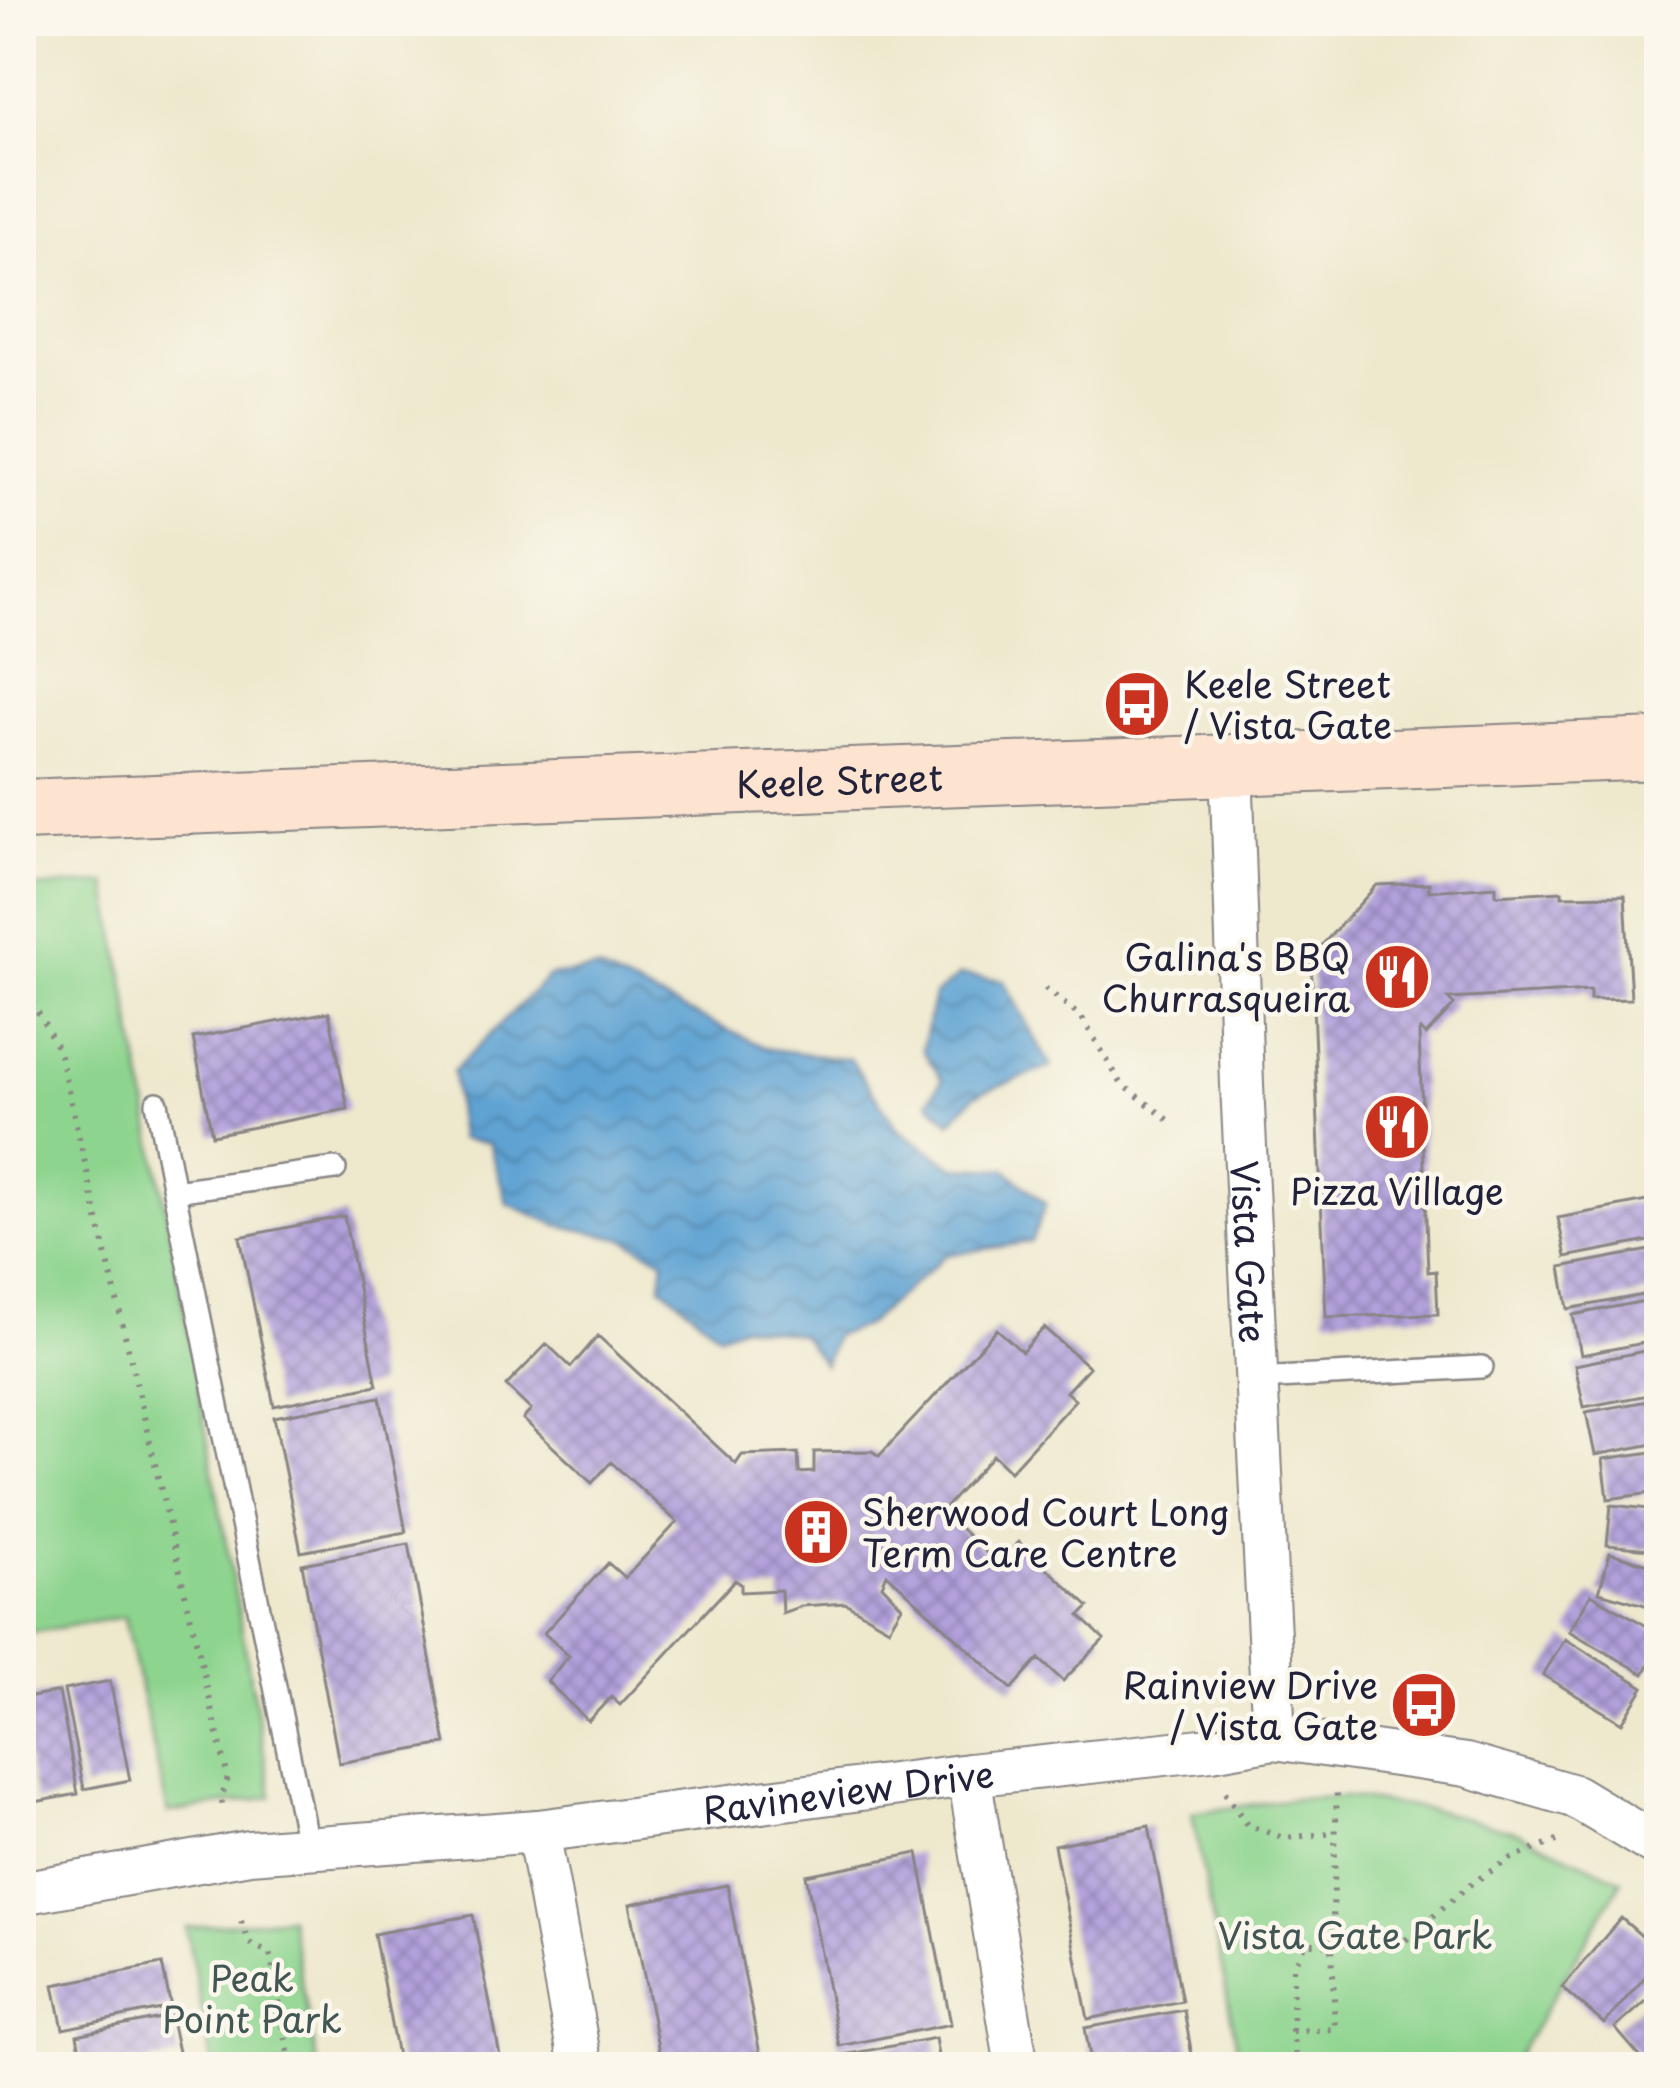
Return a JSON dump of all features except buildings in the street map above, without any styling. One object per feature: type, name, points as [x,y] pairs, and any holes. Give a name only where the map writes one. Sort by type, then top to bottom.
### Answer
[{"type":"main road","name":"Keele Street","points":[[21,810],[1659,749]]},
{"type":"street","name":"Vista Gate","points":[[1231,763],[1274,1738]]},
{"type":"street","name":"Ravineview Drive","points":[[21,1893],[249,1852],[538,1831],[1274,1738],[1466,1765],[1574,1796],[1655,1835]]},
{"type":"street","points":[[969,1774],[1017,2067]]},
{"type":"street","points":[[538,1831],[581,2067]]},
{"type":"lane","points":[[157,1103],[308,1847]]},
{"type":"lane","points":[[174,1191],[335,1169]]},
{"type":"lane","points":[[1258,1379],[1482,1367]]},
{"type":"path","points":[[21,980],[59,1051],[228,1778],[221,1796],[223,1812]]},
{"type":"path","points":[[1045,988],[1082,1018],[1121,1083],[1174,1125]]},
{"type":"path","points":[[1292,2031],[1335,2030],[1332,1945],[1337,1789]]},
{"type":"path","points":[[1225,1792],[1246,1825],[1284,1838],[1335,1833]]},
{"type":"path","points":[[1297,2067],[1293,1967],[1306,1944],[1400,1945],[1483,1876],[1510,1859],[1557,1841]]},
{"type":"path","points":[[241,1921],[250,1943],[270,1954],[291,2067]]},
{"type":"green space","points":[[107,883],[272,1797],[168,1813],[124,1617],[21,1634],[21,889]]},
{"type":"green space","name":"Vista Gate Park","points":[[1346,1797],[1437,1811],[1518,1832],[1622,1880],[1511,2067],[1241,2067],[1192,1813]]},
{"type":"green space","name":"Peak Point Park","points":[[289,1917],[318,2067],[213,2067],[186,1928]]},
{"type":"water","points":[[598,970],[769,1049],[850,1059],[899,1130],[955,1167],[1006,1169],[1046,1204],[1031,1242],[946,1255],[865,1326],[834,1336],[824,1365],[801,1335],[743,1325],[719,1334],[661,1285],[664,1260],[625,1239],[557,1225],[507,1203],[489,1143],[459,1139],[453,1071],[549,976]]},
{"type":"water","points":[[960,975],[1003,980],[1051,1067],[975,1095],[951,1122],[928,1101],[942,1080],[922,1049],[934,995]]},
{"type":"place","name":"Keele Street / Vista Gate","points":[[1137,704]]},
{"type":"place","name":"Galina's BBQ Churrasqueira","points":[[1397,977]]},
{"type":"place","name":"Pizza Village","points":[[1397,1127]]},
{"type":"place","name":"Sherwood Court Long Term Care Centre","points":[[816,1532]]},
{"type":"place","name":"Rainview Drive / Vista Gate","points":[[1424,1705]]}]
